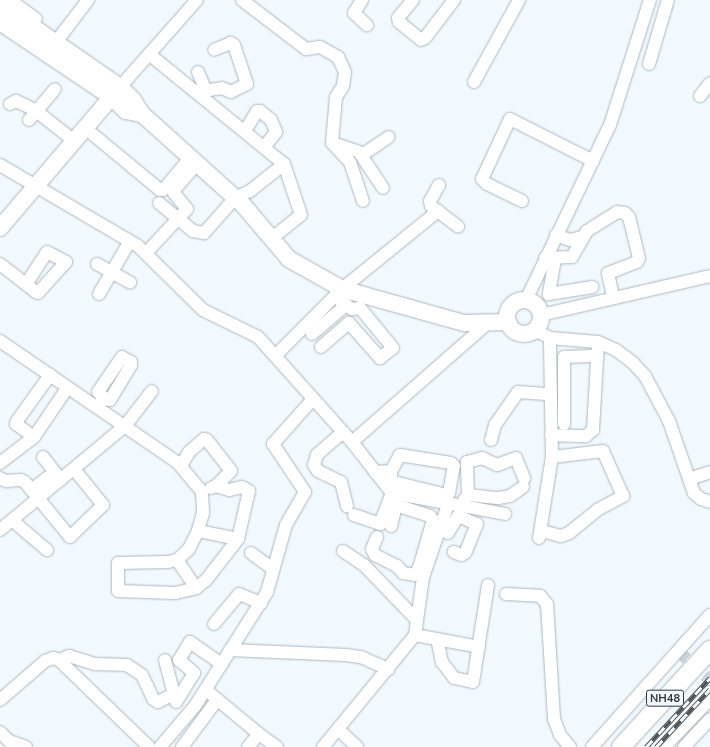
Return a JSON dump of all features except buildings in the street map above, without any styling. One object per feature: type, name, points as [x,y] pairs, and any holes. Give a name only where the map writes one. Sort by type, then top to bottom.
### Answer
[{"type":"highway","name":"NH48","points":[[621,747],[710,650]]},
{"type":"highway","name":"NH48","points":[[660,747],[710,695]]},
{"type":"main road","points":[[0,4],[18,12],[115,92],[126,111],[142,114],[235,198],[289,260],[338,292],[464,323],[488,324],[508,322]]},
{"type":"main road","points":[[0,22],[115,92]]},
{"type":"main road","points":[[1,225],[115,92]]},
{"type":"main road","points":[[526,300],[536,305],[541,315],[535,330],[519,333],[508,322],[511,306],[526,300]]},
{"type":"street","points":[[10,0],[18,12],[36,19]]},
{"type":"street","points":[[56,42],[88,0]]},
{"type":"street","points":[[115,92],[197,0]]},
{"type":"street","points":[[242,0],[306,49],[320,47],[338,57],[345,72],[343,86],[336,97],[332,143],[350,162],[363,201]]},
{"type":"street","points":[[362,0],[354,13],[367,25]]},
{"type":"street","points":[[413,0],[398,18],[399,22],[421,40],[425,38],[454,0]]},
{"type":"street","points":[[474,82],[519,0]]},
{"type":"street","points":[[594,302],[591,287],[549,294],[550,259],[556,235],[610,125],[650,0]]},
{"type":"street","points":[[649,64],[668,0]]},
{"type":"street","points":[[202,92],[222,88],[231,92],[247,84],[234,45],[231,44],[214,50]]},
{"type":"street","points":[[149,54],[202,92],[284,164],[301,215],[271,238]]},
{"type":"street","points":[[198,72],[202,92]]},
{"type":"street","points":[[700,96],[710,83]]},
{"type":"street","points":[[33,115],[55,89]]},
{"type":"street","points":[[10,104],[16,101],[33,115],[73,140]]},
{"type":"street","points":[[245,131],[257,111],[260,111],[270,120],[276,132],[265,146]]},
{"type":"street","points":[[522,201],[487,184],[482,179],[510,119],[593,161]]},
{"type":"street","points":[[84,127],[160,190],[163,190],[194,161]]},
{"type":"street","points":[[362,155],[389,137]]},
{"type":"street","points":[[332,143],[350,147],[362,155],[383,188]]},
{"type":"street","points":[[146,253],[178,219],[187,206],[174,193],[174,190],[194,161]]},
{"type":"street","points":[[159,203],[193,231],[204,233],[235,198],[250,191],[284,164]]},
{"type":"street","points":[[0,165],[35,184],[127,243],[146,253],[203,310],[258,337],[352,442],[360,455],[396,498],[430,516],[432,520],[419,568],[414,575],[403,573],[397,566],[375,555],[372,549],[377,537]]},
{"type":"street","points":[[439,185],[430,204],[458,226]]},
{"type":"street","points":[[275,356],[338,292],[438,211]]},
{"type":"street","points":[[550,259],[574,256],[582,237],[587,231],[619,211],[625,212],[629,217],[639,258],[637,262],[608,273],[613,296]]},
{"type":"street","points":[[556,235],[570,240],[582,237]]},
{"type":"street","points":[[99,294],[127,243]]},
{"type":"street","points":[[526,300],[550,259]]},
{"type":"street","points":[[0,264],[26,284]]},
{"type":"street","points":[[97,264],[130,282]]},
{"type":"street","points":[[541,315],[613,296],[710,276]]},
{"type":"street","points":[[321,347],[349,323],[380,358],[393,348],[360,308],[352,309],[346,305],[338,292]]},
{"type":"street","points":[[312,334],[346,305]]},
{"type":"street","points":[[352,442],[488,324]]},
{"type":"street","points":[[535,330],[550,338],[598,342],[616,350],[644,376],[668,421],[694,493],[701,499],[710,502]]},
{"type":"street","points":[[550,338],[549,394],[552,457],[541,534],[561,536],[569,533],[597,510],[623,496],[604,451],[552,457]]},
{"type":"street","points":[[0,341],[68,387],[101,403],[124,426],[181,466],[202,492],[203,512],[198,531],[189,549],[177,560],[118,563],[118,591],[175,593],[196,588],[206,580],[238,539],[249,491],[242,487],[229,490],[216,486]]},
{"type":"street","points":[[551,435],[586,436],[592,432],[598,342]]},
{"type":"street","points":[[564,424],[564,357],[597,356]]},
{"type":"street","points":[[34,437],[16,424],[50,375]]},
{"type":"street","points":[[0,463],[34,437],[68,387]]},
{"type":"street","points":[[0,530],[13,521],[35,495],[58,476],[74,469],[124,426],[152,391]]},
{"type":"street","points":[[491,440],[495,425],[518,392],[549,394]]},
{"type":"street","points":[[160,747],[195,706],[206,690],[230,650],[274,569],[286,525],[305,492],[273,444],[313,399]]},
{"type":"street","points":[[343,432],[317,455],[314,465],[318,470],[341,482],[351,510],[380,524],[396,498]]},
{"type":"street","points":[[181,466],[188,452],[204,439],[207,440],[231,471],[216,486],[202,492]]},
{"type":"street","points":[[400,455],[451,463],[454,466],[450,493],[446,494],[394,482],[391,480],[391,471],[400,455]]},
{"type":"street","points":[[43,457],[58,476]]},
{"type":"street","points":[[323,747],[339,730],[415,635],[423,577],[445,530],[453,505],[468,495],[502,498],[510,496],[524,482],[516,458],[497,465],[482,458],[467,462],[468,495]]},
{"type":"street","points":[[0,478],[6,481],[21,480],[68,536],[72,536],[103,505],[74,469]]},
{"type":"street","points":[[372,470],[391,471]]},
{"type":"street","points":[[372,470],[381,485]]},
{"type":"street","points":[[689,479],[710,472]]},
{"type":"street","points":[[396,498],[453,505],[473,515],[477,524],[468,550],[461,556],[454,552]]},
{"type":"street","points":[[391,526],[396,498]]},
{"type":"street","points":[[445,530],[458,516],[502,513],[502,498]]},
{"type":"street","points":[[13,521],[46,550]]},
{"type":"street","points":[[198,531],[238,539]]},
{"type":"street","points":[[343,551],[364,565],[417,620]]},
{"type":"street","points":[[251,553],[274,569]]},
{"type":"street","points":[[177,560],[196,588]]},
{"type":"street","points":[[437,639],[442,662],[459,680],[473,681],[488,585]]},
{"type":"street","points":[[214,624],[239,594],[257,601]]},
{"type":"street","points":[[506,594],[540,596],[547,604],[554,719],[560,735],[570,747]]},
{"type":"street","points":[[592,747],[710,615]]},
{"type":"street","points":[[415,635],[479,647]]},
{"type":"street","points":[[176,702],[194,673],[179,660],[190,642],[222,664]]},
{"type":"street","points":[[230,650],[346,655],[361,657],[388,669]]},
{"type":"street","points":[[59,660],[69,656],[96,664],[127,665],[142,675],[153,699],[158,702],[174,694],[165,660]]},
{"type":"street","points":[[0,700],[45,661],[53,658],[59,660],[149,747]]},
{"type":"street","points":[[206,690],[277,747]]},
{"type":"street","points":[[182,747],[192,737],[217,700]]},
{"type":"street","points":[[195,706],[208,715]]},
{"type":"street","points":[[684,747],[710,719]]},
{"type":"street","points":[[177,727],[192,737]]},
{"type":"street","points":[[339,730],[357,747]]},
{"type":"street","points":[[0,732],[11,744],[26,747]]},
{"type":"street","points":[[248,747],[259,734]]},
{"type":"tunnel","points":[[678,651],[710,680]]},
{"type":"railway","points":[[646,747],[710,678]]},
{"type":"railway","points":[[656,747],[710,689]]}]
